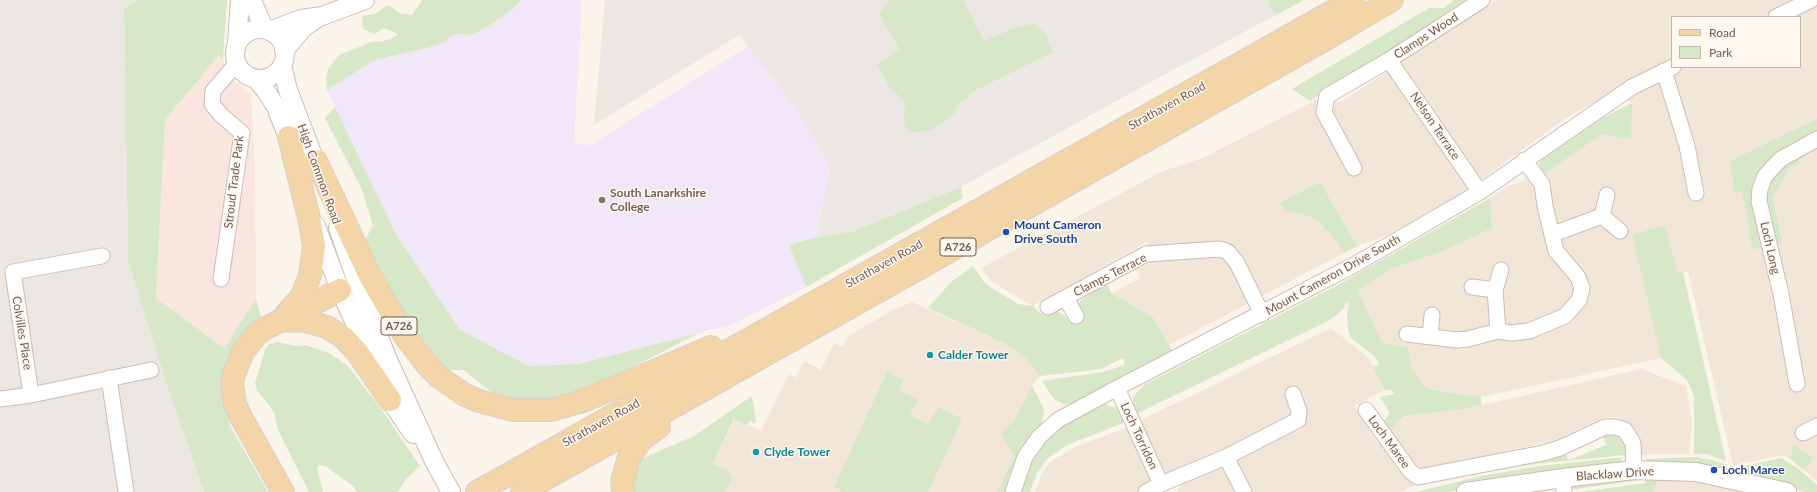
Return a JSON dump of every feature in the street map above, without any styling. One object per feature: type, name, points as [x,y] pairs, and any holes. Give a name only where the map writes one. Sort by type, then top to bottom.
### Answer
[{"type":"main road","name":"Strathaven Road","points":[[477,492],[1353,0]]},
{"type":"main road","name":"Strathaven Road","points":[[522,492],[1311,48],[1392,0]]},
{"type":"main road","points":[[281,320],[302,296],[310,275],[314,246],[290,137]]},
{"type":"main road","name":"A726","points":[[316,161],[371,278],[405,336],[426,365],[439,377],[465,395],[479,401],[513,410],[551,410],[583,401],[723,342],[795,302],[850,283]]},
{"type":"main road","points":[[283,492],[235,404],[232,384],[238,361],[249,343],[266,328],[348,286]]},
{"type":"main road","points":[[281,320],[305,321],[327,327],[344,338],[357,352],[390,400]]},
{"type":"main road","points":[[623,492],[622,481],[629,457],[642,439],[725,387],[789,342]]},
{"type":"street","points":[[240,0],[237,43],[235,50],[240,73],[271,76],[303,28],[322,16],[365,0]]},
{"type":"street","points":[[252,0],[266,30],[279,39],[283,58]]},
{"type":"street","name":"Clamps Wood","points":[[1354,168],[1324,112],[1327,96],[1389,60],[1482,0]]},
{"type":"street","points":[[1778,16],[1811,0]]},
{"type":"street","points":[[237,43],[248,32],[266,30],[301,19],[322,16]]},
{"type":"street","name":"High Common Road","points":[[283,58],[288,90],[316,161],[348,286],[390,400],[434,461]]},
{"type":"street","name":"Nelson Terrace","points":[[1389,60],[1480,192]]},
{"type":"street","points":[[1668,69],[1687,146],[1696,193]]},
{"type":"street","name":"Mount Cameron Drive South","points":[[1013,492],[1025,457],[1039,437],[1058,420],[1354,265],[1480,192],[1524,160],[1632,87],[1668,69]]},
{"type":"street","name":"High Common Road","points":[[240,73],[266,91],[276,107],[290,137],[317,229],[388,360],[434,461],[451,492]]},
{"type":"street","name":"Stroud Trade Park","points":[[220,280],[242,133],[221,115],[212,104],[213,91],[240,73]]},
{"type":"street","name":"Loch Long","points":[[1797,384],[1781,294],[1759,201],[1760,189],[1765,176],[1772,167],[1781,159],[1817,139]]},
{"type":"street","points":[[1406,334],[1457,340],[1468,339],[1498,331],[1511,333],[1529,331],[1565,316],[1579,300],[1582,288],[1578,277],[1556,251],[1545,206],[1542,184],[1524,160]]},
{"type":"street","points":[[1602,216],[1607,195]]},
{"type":"street","points":[[1553,234],[1602,216]]},
{"type":"street","points":[[1602,216],[1620,231]]},
{"type":"street","name":"Clamps Terrace","points":[[1048,307],[1146,254],[1220,249],[1228,252],[1237,262],[1262,314]]},
{"type":"street","name":"Colvilles Place","points":[[31,394],[6,273],[102,256]]},
{"type":"street","points":[[1498,331],[1495,290],[1501,270]]},
{"type":"street","points":[[1472,286],[1495,290]]},
{"type":"street","name":"Clamps Terrace","points":[[1066,298],[1076,316]]},
{"type":"street","points":[[1430,336],[1432,315]]},
{"type":"street","points":[[0,399],[151,370]]},
{"type":"street","points":[[109,378],[126,492]]},
{"type":"street","name":"Loch Torridon","points":[[1117,388],[1161,484]]},
{"type":"street","name":"Loch Torridon","points":[[1146,492],[1161,484],[1226,457],[1298,420],[1299,411],[1293,394]]},
{"type":"street","name":"Loch Maree","points":[[1366,410],[1410,471],[1418,477],[1543,453],[1560,448],[1605,427],[1615,427],[1625,430],[1633,443],[1634,470]]},
{"type":"street","points":[[1803,434],[1817,426]]},
{"type":"street","points":[[1226,457],[1244,492]]},
{"type":"street","name":"Blacklaw Drive","points":[[1466,492],[1563,485],[1634,470],[1696,472],[1787,492]]},
{"type":"shaded area","points":[[0,0],[136,0],[124,8],[128,261],[167,385],[204,492],[0,492]]},
{"type":"shaded area","name":"South Lanarkshire College","points":[[521,0],[582,0],[574,143],[591,145],[748,46],[795,107],[830,166],[817,237],[789,245],[806,287],[731,325],[578,364],[529,366],[459,330],[396,234],[327,90],[375,60],[439,45],[455,34],[472,35],[490,25],[515,7]]},
{"type":"shaded area","points":[[605,0],[1304,0],[1147,84],[961,187],[854,231],[817,237],[830,166],[795,107],[739,35],[594,125]]},
{"type":"shaded area","points":[[1497,0],[1817,0],[1817,481],[1804,470],[1812,457],[1795,445],[1790,459],[1784,455],[1733,465],[1688,272],[1677,272],[1632,235],[1661,358],[1481,397],[1428,389],[1411,368],[1408,347],[1382,342],[1358,290],[1391,269],[1441,252],[1491,228],[1490,198],[1506,187],[1544,174],[1603,134],[1632,103],[1618,89],[1569,116],[1456,198],[1421,219],[1375,240],[1357,246],[1169,345],[1153,317],[1111,294],[1140,278],[1135,268],[1152,259],[1147,242],[1033,306],[991,281],[981,268],[1163,171],[1203,158],[1316,100],[1342,102],[1412,54]]},
{"type":"shaded area","points":[[219,55],[234,80],[251,94],[255,166],[256,299],[224,348],[156,298],[165,120]]},
{"type":"shaded area","points":[[912,302],[1008,345],[1025,358],[1040,376],[1032,386],[1013,422],[1014,456],[997,492],[726,492],[728,488],[713,464],[735,419],[761,431],[789,374],[796,378],[804,361],[821,370],[834,343],[842,347],[850,335],[891,311]]},
{"type":"shaded area","points":[[1331,328],[1369,358],[1384,390],[1354,406],[1377,441],[1405,416],[1465,409],[1641,369],[1686,386],[1692,424],[1689,454],[1642,455],[1639,437],[1629,423],[1617,417],[1606,417],[1556,440],[1424,469],[1415,485],[1401,492],[1177,492],[1181,484],[1176,468],[1146,487],[1147,492],[1035,492],[1042,473],[1049,463],[1073,448],[1127,427]]},
{"type":"shaded area","points":[[1659,478],[1704,481],[1767,492],[1653,492]]},
{"type":"green space","points":[[136,0],[227,0],[223,61],[219,55],[165,120],[156,298],[224,348],[256,299],[262,320],[229,354],[223,392],[230,426],[268,492],[204,492],[167,385],[128,261],[124,8]]},
{"type":"green space","points":[[422,0],[521,0],[515,7],[490,25],[472,35],[455,34],[439,45],[375,60],[327,90],[326,77],[328,69],[339,55],[371,42],[384,41],[397,36],[396,33],[384,28],[375,34],[363,29],[363,16],[375,14],[388,5],[401,14],[412,15]]},
{"type":"green space","points":[[890,0],[963,0],[984,41],[1019,26],[1033,24],[1045,33],[1053,52],[974,91],[957,106],[955,113],[931,130],[911,133],[906,129],[903,118],[905,107],[904,100],[890,88],[877,65],[899,49],[879,13]]},
{"type":"green space","points":[[1270,0],[1304,0],[1276,15],[1269,6]]},
{"type":"green space","points":[[1454,0],[1469,0],[1310,101],[1292,89],[1429,8],[1444,8]]},
{"type":"green space","points":[[1632,103],[1631,139],[1603,134],[1544,174],[1539,165],[1541,160],[1602,118]]},
{"type":"green space","points":[[335,107],[396,234],[460,330],[529,366],[578,364],[699,333],[582,393],[534,403],[500,399],[464,370],[442,370],[411,333],[363,243],[373,226],[362,190],[325,118]]},
{"type":"green space","points":[[1817,119],[1817,134],[1790,147],[1753,203],[1762,248],[1752,249],[1748,219],[1742,192],[1734,191],[1730,161]]},
{"type":"green space","points":[[1796,155],[1799,163],[1789,168],[1773,198],[1782,243],[1772,246],[1763,201],[1769,178]]},
{"type":"green space","points":[[1320,182],[1357,246],[1344,253],[1334,237],[1322,225],[1310,216],[1289,212],[1283,208],[1280,203]]},
{"type":"green space","points":[[961,187],[963,198],[806,287],[789,245],[817,237],[854,231]]},
{"type":"green space","points":[[1490,198],[1492,228],[1441,252],[1391,269],[1358,290],[1382,342],[1408,347],[1411,368],[1428,389],[1481,397],[1481,405],[1465,409],[1405,416],[1388,432],[1384,426],[1384,421],[1390,413],[1380,397],[1394,394],[1392,390],[1384,390],[1373,367],[1380,364],[1374,356],[1351,338],[1348,330],[1347,313],[1349,304],[1346,302],[1344,308],[1338,314],[1326,322],[1138,413],[1133,405],[1133,397],[1144,385],[1336,286]]},
{"type":"green space","points":[[1665,225],[1677,272],[1683,272],[1726,461],[1706,454],[1694,454],[1694,396],[1687,380],[1661,358],[1632,235]]},
{"type":"green space","points":[[973,266],[984,282],[1018,304],[1033,306],[1041,314],[1056,311],[1064,315],[1070,323],[1082,318],[1079,302],[1093,291],[1107,284],[1112,294],[1153,317],[1172,350],[1250,309],[1245,317],[1075,403],[1065,405],[1054,399],[1042,381],[1103,372],[1125,365],[1123,358],[1101,369],[1040,376],[1025,358],[1008,345],[928,308],[951,282]]},
{"type":"green space","points":[[277,342],[297,346],[305,345],[329,353],[348,366],[382,410],[420,466],[405,480],[398,492],[357,492],[353,486],[325,466],[319,465],[317,468],[323,492],[309,492],[278,430],[274,412],[257,390],[255,383],[265,350],[269,344]]},
{"type":"green space","points":[[888,370],[894,376],[903,380],[899,391],[918,399],[910,415],[928,424],[939,407],[962,419],[928,492],[843,492],[834,487]]},
{"type":"green space","points":[[1032,386],[1044,409],[1042,423],[1018,458],[1006,492],[997,492],[1014,456],[1001,434],[1013,422]]},
{"type":"green space","points":[[752,396],[756,421],[755,423],[750,421],[747,425],[734,419],[713,464],[728,471],[732,478],[726,492],[628,492],[639,460],[694,436]]},
{"type":"green space","points":[[1103,404],[1117,408],[1126,422],[1067,445],[1047,459],[1037,473],[1030,492],[1019,492],[1027,469],[1048,438],[1061,425]]},
{"type":"green space","points":[[1611,432],[1622,437],[1627,448],[1625,455],[1535,464],[1498,470],[1498,467],[1565,451],[1568,460],[1572,459],[1606,445],[1603,434]]},
{"type":"green space","points":[[1794,444],[1813,458],[1804,470],[1790,459]]},
{"type":"green space","points":[[1696,457],[1728,465],[1716,469],[1650,463],[1645,459]]},
{"type":"green space","points":[[1623,458],[1619,463],[1612,466],[1448,492],[1416,492],[1481,476],[1540,466]]},
{"type":"green space","points":[[1781,458],[1800,470],[1817,485],[1817,492],[1804,492],[1726,470]]},
{"type":"green space","points":[[1640,477],[1640,480],[1570,490],[1572,486]]},
{"type":"green space","points":[[1645,478],[1659,478],[1653,492],[1581,492],[1645,483]]},
{"type":"place","name":"South Lanarkshire College","points":[[602,200]]},
{"type":"place","name":"Mount Cameron Drive South","points":[[1006,232]]},
{"type":"place","name":"Calder Tower","points":[[930,355]]},
{"type":"place","name":"Clyde Tower","points":[[756,452]]},
{"type":"place","name":"Loch Maree","points":[[1714,470]]}]
